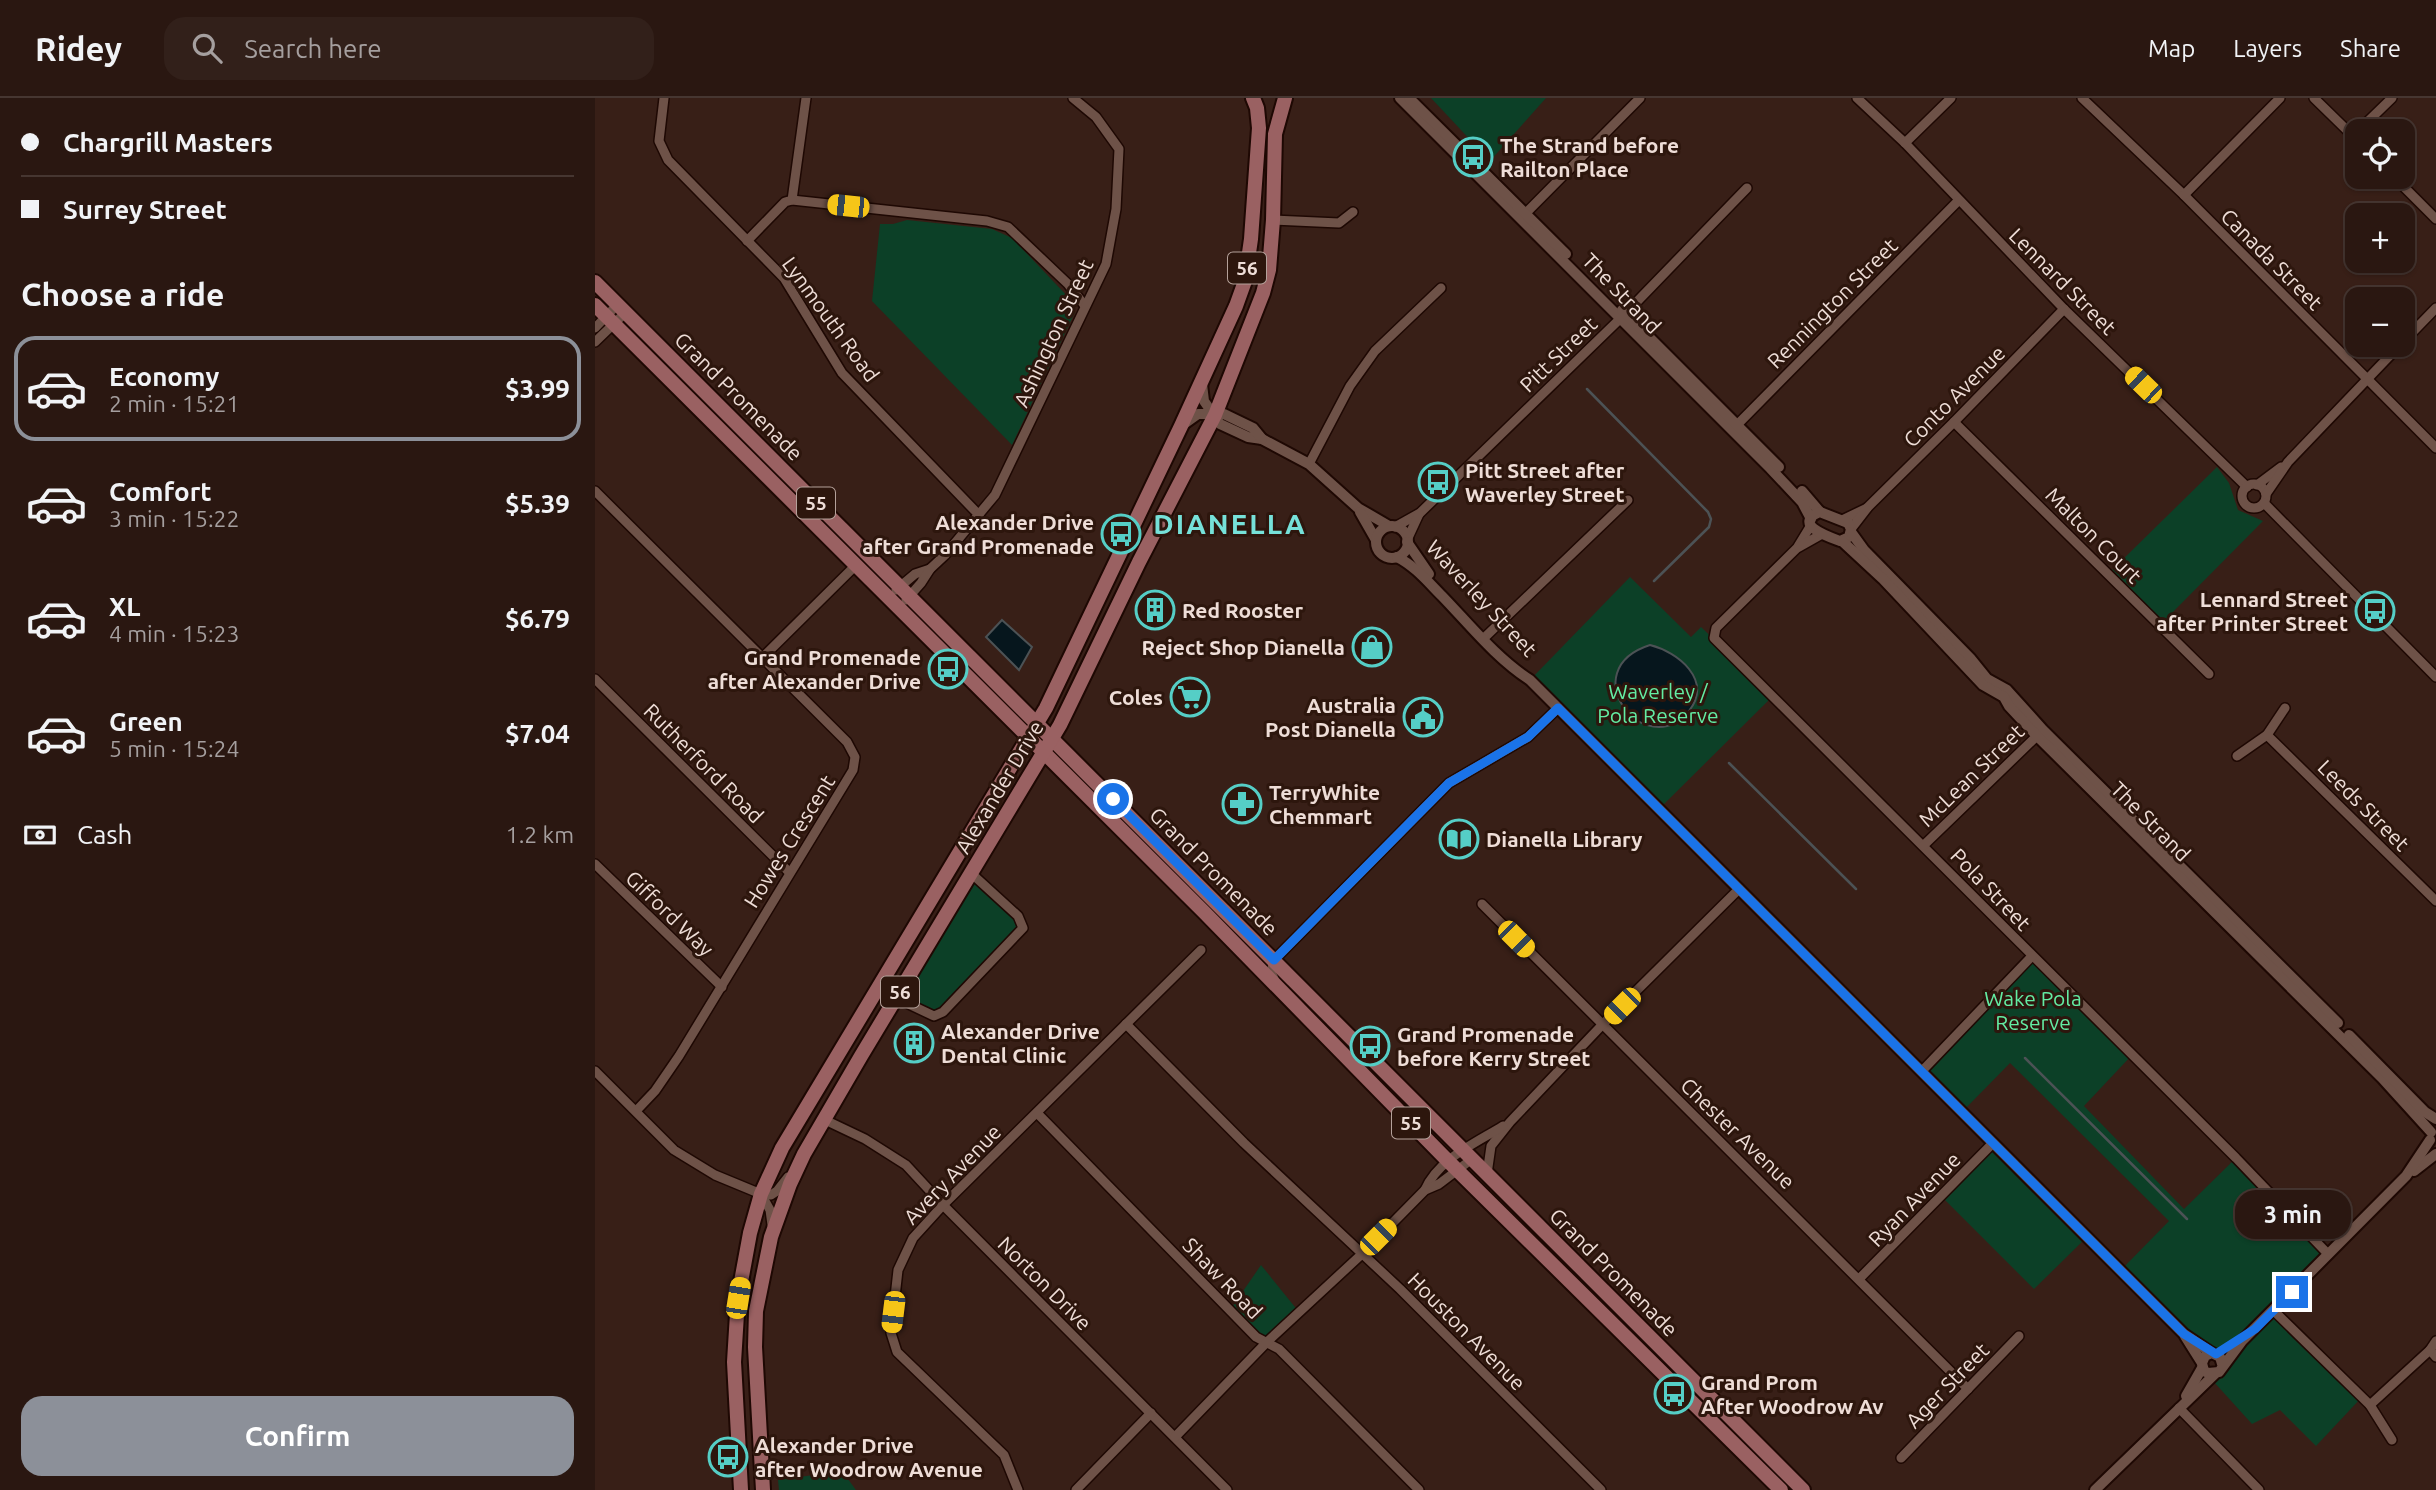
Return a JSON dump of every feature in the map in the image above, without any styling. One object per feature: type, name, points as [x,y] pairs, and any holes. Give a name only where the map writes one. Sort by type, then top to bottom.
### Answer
[{"type":"main road","name":"Alexander Drive","points":[[741,1490],[734,1362],[744,1265],[761,1194],[782,1148],[1037,723],[1236,306],[1245,281],[1251,239],[1259,128],[1253,98]]},
{"type":"main road","name":"Alexander Drive","points":[[763,1490],[755,1347],[756,1311],[771,1237],[796,1168],[1044,754],[1215,415],[1263,293],[1269,270],[1275,134],[1285,98]]},
{"type":"main road","name":"Grand Promenade","points":[[595,282],[1803,1490]]},
{"type":"main road","name":"Grand Promenade","points":[[595,305],[1781,1490]]},
{"type":"main road","points":[[702,412],[714,401]]},
{"type":"street","name":"Lynmouth Road","points":[[664,98],[659,141],[668,160],[784,278],[842,373],[979,515]]},
{"type":"street","points":[[792,200],[806,98]]},
{"type":"street","name":"Ashington Street","points":[[893,603],[915,575],[930,569],[945,555],[995,495],[1106,264],[1116,209],[1119,149],[1096,117],[1073,98]]},
{"type":"street","name":"The Strand","points":[[1400,98],[1523,216]]},
{"type":"street","name":"The Strand","points":[[1409,98],[1734,427],[1808,510],[1814,519],[1814,531],[1842,541],[1883,579],[1983,685],[2004,697],[2009,706],[2143,828],[2425,1112],[2436,1119]]},
{"type":"street","points":[[1523,216],[1640,98]]},
{"type":"street","name":"Lennard Street","points":[[1857,98],[1905,143],[2064,309],[2252,486]]},
{"type":"street","points":[[1905,143],[1951,98]]},
{"type":"street","name":"Canada Street","points":[[2082,98],[2184,195],[2436,448]]},
{"type":"street","points":[[2184,195],[2280,98]]},
{"type":"street","points":[[2314,98],[2345,125]]},
{"type":"street","points":[[2372,119],[2392,98]]},
{"type":"street","name":"Pitt Street","points":[[1392,526],[1420,513],[1622,316],[1747,188]]},
{"type":"street","points":[[2406,189],[2436,219]]},
{"type":"street","points":[[747,240],[785,202],[792,200],[987,221],[1008,228],[1068,284],[1085,306]]},
{"type":"street","name":"Rennington Street","points":[[1734,427],[1958,201]]},
{"type":"street","points":[[1273,220],[1339,223],[1353,212]]},
{"type":"street","points":[[1309,464],[1350,386],[1375,351],[1441,288]]},
{"type":"street","points":[[2415,329],[2436,308]]},
{"type":"street","points":[[595,342],[621,309]]},
{"type":"street","name":"Conto Avenue","points":[[1851,530],[1868,507],[2064,309]]},
{"type":"street","points":[[595,328],[610,320]]},
{"type":"street","points":[[2288,462],[2243,494],[2246,504],[2253,508],[2265,498],[2288,462],[2388,357]]},
{"type":"street","points":[[1202,381],[1204,401],[1220,424],[1262,439],[1309,464],[1358,508],[1404,532],[1407,541],[1403,553],[1389,557],[1380,553],[1376,540],[1358,508]]},
{"type":"street","points":[[1181,426],[1198,414],[1215,415]]},
{"type":"street","name":"Malton Court","points":[[1954,422],[2209,674]]},
{"type":"street","points":[[2252,486],[2263,488],[2265,498],[2436,677]]},
{"type":"street","name":"Howes Crescent","points":[[595,491],[847,743],[855,757],[853,770],[679,1056],[655,1091],[635,1111]]},
{"type":"street","points":[[1485,637],[1628,500]]},
{"type":"street","name":"Conto Avenue","points":[[1842,520],[1868,507]]},
{"type":"street","name":"Pitt Street","points":[[1407,541],[1420,513]]},
{"type":"street","points":[[1814,519],[1842,520]]},
{"type":"street","name":"Pola Street","points":[[1814,519],[1797,548],[1716,628],[1714,638],[2236,1158],[2328,1254]]},
{"type":"street","name":"The Strand","points":[[1842,520],[1848,523],[1864,550],[1970,658],[1987,679],[2007,690],[2040,733],[2382,1078],[2434,1140]]},
{"type":"street","points":[[1376,540],[1380,531],[1392,526]]},
{"type":"street","points":[[1842,541],[1848,539],[1851,530]]},
{"type":"street","name":"Pola Street","points":[[1797,548],[1822,534]]},
{"type":"street","name":"Waverley Street","points":[[1407,541],[1440,590],[1485,637],[1521,667],[1529,680],[2184,1334],[2217,1361]]},
{"type":"street","name":"Waverley Street","points":[[1397,556],[1440,590]]},
{"type":"street","points":[[762,658],[856,565]]},
{"type":"street","name":"Rutherford Road","points":[[595,679],[789,872]]},
{"type":"street","points":[[1275,986],[1271,972],[1274,960],[1449,783],[1528,737],[1558,708]]},
{"type":"street","points":[[2237,756],[2267,735],[2285,708]]},
{"type":"street","name":"McLean Street","points":[[1924,845],[2040,733]]},
{"type":"street","name":"Leeds Street","points":[[2267,735],[2436,901]]},
{"type":"street","name":"Gifford Way","points":[[595,864],[722,986]]},
{"type":"street","points":[[877,989],[934,1016],[943,1012],[1023,929],[1018,916],[972,874]]},
{"type":"street","points":[[1487,1174],[1491,1146],[1510,1122],[1602,1025],[1739,889]]},
{"type":"street","name":"Chester Avenue","points":[[1482,904],[1968,1389]]},
{"type":"street","name":"Avery Avenue","points":[[1018,1490],[1004,1455],[897,1352],[891,1333],[898,1270],[912,1238],[943,1205],[1201,950]]},
{"type":"street","points":[[1922,1071],[2032,956]]},
{"type":"street","name":"Houston Avenue","points":[[1126,1024],[1244,1143],[1363,1253],[1601,1490]]},
{"type":"street","points":[[595,1071],[674,1150],[715,1175],[761,1194],[771,1195],[796,1168]]},
{"type":"street","name":"Shaw Road","points":[[1037,1113],[1256,1337],[1279,1349],[1419,1490]]},
{"type":"street","name":"Norton Drive","points":[[825,1120],[865,1139],[906,1165],[1227,1490]]},
{"type":"street","points":[[1175,1437],[1267,1342],[1363,1253],[1425,1190],[1439,1184],[1453,1165],[1510,1122]]},
{"type":"street","points":[[2095,1490],[2179,1408],[2217,1361],[2274,1311],[2406,1176],[2434,1140]]},
{"type":"street","name":"Ryan Avenue","points":[[1859,1279],[1993,1143]]},
{"type":"street","points":[[761,1194],[772,1219],[771,1237]]},
{"type":"street","points":[[2274,1311],[2370,1405],[2392,1440]]},
{"type":"street","name":"Waverley Street","points":[[2184,1334],[2202,1366]]},
{"type":"street","name":"Ager Street","points":[[1901,1458],[2019,1336]]},
{"type":"street","points":[[2370,1405],[2433,1353],[2436,1341]]},
{"type":"street","points":[[2179,1408],[2205,1356],[2217,1361]]},
{"type":"street","points":[[2202,1366],[2208,1373],[2217,1361]]},
{"type":"street","points":[[2179,1408],[2259,1490]]},
{"type":"street","points":[[1076,1490],[1151,1413]]},
{"type":"green space","points":[[1431,98],[1546,98],[1490,161]]},
{"type":"green space","points":[[907,220],[992,229],[1012,238],[1072,301],[1075,312],[1012,445],[872,301],[880,224]]},
{"type":"green space","points":[[2217,467],[2229,483],[2238,510],[2263,521],[2163,622],[2112,570]]},
{"type":"green space","name":"Waverley / Pola Reserve","points":[[1630,577],[1691,637],[1701,627],[1773,696],[1659,809],[1530,680]]},
{"type":"green space","points":[[972,874],[1023,928],[934,1016],[896,998]]},
{"type":"green space","name":"Wake Pola Reserve","points":[[2032,956],[2132,1055],[2084,1106],[2184,1209],[2236,1158],[2328,1254],[2274,1311],[2362,1397],[2316,1446],[2280,1410],[2252,1424],[2204,1371],[2212,1374],[2222,1360],[2205,1356],[2121,1270],[2169,1221],[2010,1063],[1963,1111],[1922,1071]]},
{"type":"green space","points":[[1993,1143],[2087,1237],[2034,1289],[1941,1196]]},
{"type":"green space","points":[[1261,1265],[1299,1312],[1267,1342],[1230,1310]]},
{"type":"green space","points":[[842,1471],[856,1490],[779,1490],[778,1480]]},
{"type":"shaded area","points":[[1002,620],[1032,647],[1019,670],[986,637]]},
{"type":"shaded area","points":[[1650,645],[1681,661],[1695,678],[1697,689],[1689,711],[1671,724],[1653,727],[1637,720],[1624,707],[1616,691],[1617,673],[1627,657]]},
{"type":"waterway","points":[[1587,389],[1708,512],[1711,519],[1709,527],[1654,581]]},
{"type":"waterway","points":[[1729,763],[1856,889]]},
{"type":"waterway","points":[[2025,1058],[2187,1219]]},
{"type":"place","name":"The Strand before Railton Place","points":[[1473,157]]},
{"type":"place","name":"Pitt Street after Waverley Street","points":[[1438,482]]},
{"type":"place","name":"Alexander Drive after Grand Promenade","points":[[1121,534]]},
{"type":"place","name":"Red Rooster","points":[[1155,610]]},
{"type":"place","name":"Lennard Street after Printer Street","points":[[2375,611]]},
{"type":"place","name":"Reject Shop Dianella","points":[[1372,647]]},
{"type":"place","name":"Grand Promenade after Alexander Drive","points":[[948,669]]},
{"type":"place","name":"Coles","points":[[1190,697]]},
{"type":"place","name":"Australia Post Dianella","points":[[1423,717]]},
{"type":"place","name":"TerryWhite Chemmart","points":[[1242,804]]},
{"type":"place","name":"Dianella Library","points":[[1459,839]]},
{"type":"place","name":"Alexander Drive Dental Clinic","points":[[914,1043]]},
{"type":"place","name":"Grand Promenade before Kerry Street","points":[[1370,1046]]},
{"type":"place","name":"Grand Prom After Woodrow Av","points":[[1674,1394]]},
{"type":"place","name":"Alexander Drive after Woodrow Avenue","points":[[728,1457]]},
{"type":"district","name":"DIANELLA","points":[[1230,523]]},
{"type":"route","points":[[1113,799],[1274,960],[1449,783],[1528,737],[1558,708],[2184,1334],[2216,1354],[2255,1329],[2292,1292]]}]
